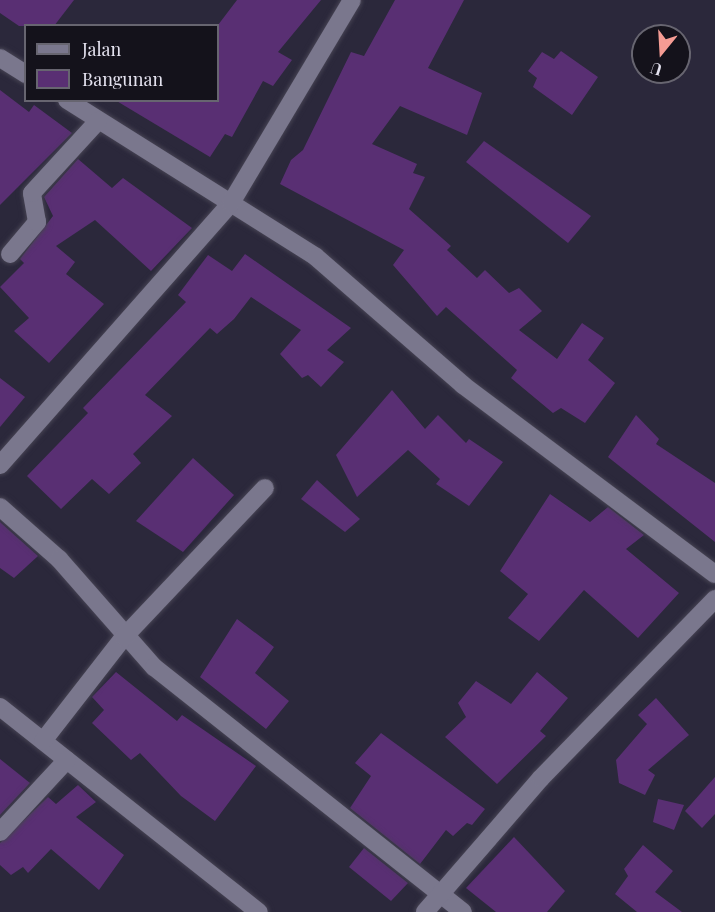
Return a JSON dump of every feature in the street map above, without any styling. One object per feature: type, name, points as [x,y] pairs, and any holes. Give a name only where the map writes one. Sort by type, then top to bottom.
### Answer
[{"type":"street","points":[[1,462],[231,202],[352,0]]},
{"type":"street","points":[[0,58],[24,73]]},
{"type":"street","points":[[70,102],[316,257],[463,385],[715,574]]},
{"type":"street","points":[[10,254],[37,222],[32,193],[98,120]]},
{"type":"street","points":[[43,741],[124,637],[266,488]]},
{"type":"street","points":[[0,507],[59,559],[124,637],[153,667],[442,892],[463,912]]},
{"type":"street","points":[[425,912],[548,770],[715,599]]},
{"type":"street","points":[[0,707],[259,912]]},
{"type":"street","points":[[0,832],[67,760]]},
{"type":"building","points":[[0,0],[74,0],[56,24],[19,26],[0,13]]},
{"type":"building","points":[[237,0],[321,0],[278,52],[292,60],[273,86],[263,81],[232,137],[225,134],[210,157],[118,102],[219,102],[219,24]]},
{"type":"building","points":[[395,0],[464,0],[428,68],[482,93],[467,135],[400,106],[372,144],[417,164],[413,173],[425,177],[409,209],[451,246],[447,250],[477,278],[485,270],[509,293],[519,288],[542,311],[519,330],[557,359],[582,323],[604,338],[588,360],[615,383],[585,423],[561,408],[553,413],[511,378],[517,370],[446,307],[437,316],[393,265],[404,250],[280,184],[291,160],[303,150],[351,52],[364,56]]},
{"type":"building","points":[[561,51],[598,77],[572,115],[533,87],[537,78],[528,71],[542,52],[554,59]]},
{"type":"building","points":[[0,90],[29,112],[34,105],[72,133],[0,205]]},
{"type":"building","points":[[484,141],[591,216],[568,243],[466,162]]},
{"type":"building","points":[[78,159],[112,188],[123,178],[192,228],[151,271],[95,220],[56,246],[75,262],[66,274],[104,304],[49,363],[14,331],[29,318],[0,287],[24,263],[20,259],[53,216],[44,197]]},
{"type":"building","points":[[245,254],[351,328],[327,350],[344,362],[321,387],[308,375],[302,378],[280,354],[301,330],[251,297],[234,319],[217,334],[210,328],[145,395],[172,416],[133,454],[141,463],[109,494],[92,479],[61,509],[27,476],[88,413],[83,408],[186,302],[178,295],[208,255],[232,271]]},
{"type":"building","points":[[0,378],[25,397],[0,427]]},
{"type":"building","points":[[392,390],[425,429],[438,415],[466,443],[469,439],[503,462],[469,506],[436,484],[440,479],[408,450],[357,497],[336,455]]},
{"type":"building","points":[[636,415],[659,439],[656,444],[715,483],[715,542],[608,457]]},
{"type":"building","points":[[193,458],[234,495],[183,552],[136,521]]},
{"type":"building","points":[[317,480],[360,519],[345,532],[301,499]]},
{"type":"building","points":[[550,494],[590,522],[608,507],[644,535],[626,549],[679,593],[638,638],[584,590],[539,641],[508,618],[528,594],[500,571]]},
{"type":"building","points":[[0,522],[38,556],[14,578],[0,568]]},
{"type":"building","points":[[237,619],[274,647],[255,673],[289,701],[266,729],[200,677]]},
{"type":"building","points":[[116,672],[177,721],[182,715],[256,766],[215,821],[181,796],[140,753],[131,760],[92,723],[104,710],[92,697]]},
{"type":"building","points":[[537,672],[568,698],[540,731],[546,736],[497,784],[445,737],[466,717],[458,703],[476,681],[511,704]]},
{"type":"building","points":[[656,698],[689,735],[648,770],[655,775],[645,795],[619,783],[616,760],[647,724],[638,715]]},
{"type":"building","points":[[381,733],[485,809],[472,825],[467,823],[453,836],[446,830],[420,864],[350,808],[371,776],[355,763]]},
{"type":"building","points":[[0,759],[30,783],[0,815]]},
{"type":"building","points":[[715,777],[715,814],[702,828],[685,811]]},
{"type":"building","points":[[78,785],[96,802],[76,817],[124,855],[99,890],[51,849],[28,873],[23,867],[11,875],[0,865],[0,843],[48,797],[56,804]]},
{"type":"building","points":[[658,799],[684,805],[674,830],[653,822]]},
{"type":"building","points":[[514,837],[565,891],[547,912],[496,912],[466,888]]},
{"type":"building","points":[[643,845],[673,871],[655,892],[682,912],[637,912],[615,894],[628,876],[624,869]]},
{"type":"building","points":[[364,848],[408,883],[391,901],[349,867]]}]
